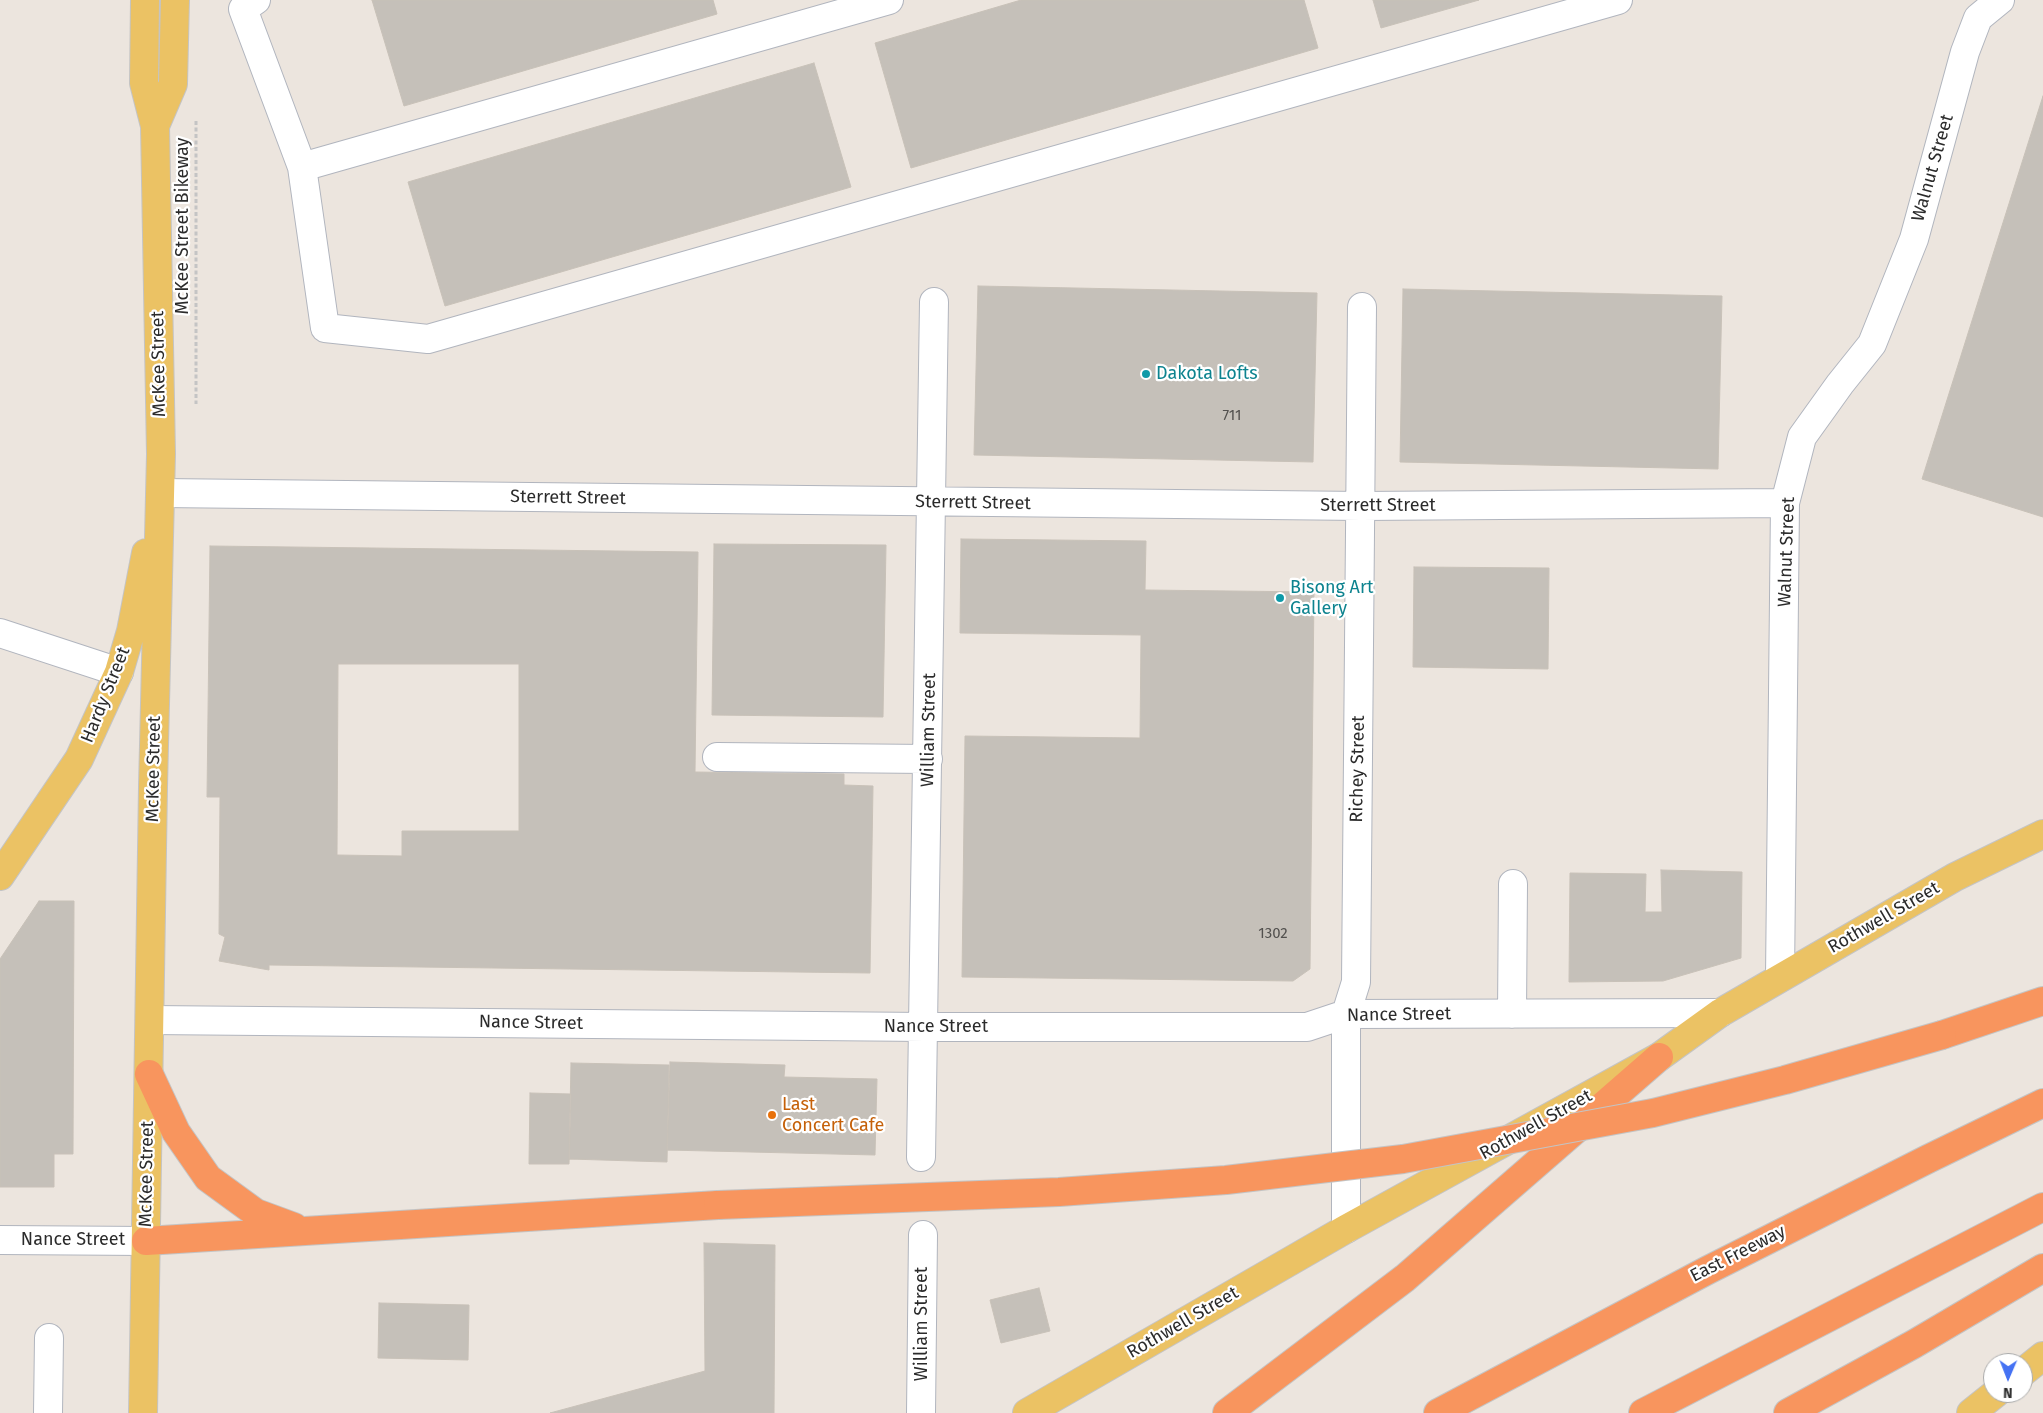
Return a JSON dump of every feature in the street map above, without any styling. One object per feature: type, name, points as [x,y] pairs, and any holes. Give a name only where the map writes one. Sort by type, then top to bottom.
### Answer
[{"type":"highway","points":[[146,1241],[718,1205],[1059,1192],[1226,1180],[1403,1159],[1653,1113],[1785,1080],[1942,1035],[2043,1001]]},
{"type":"highway","points":[[1227,1413],[1405,1278],[1659,1057]]},
{"type":"highway","points":[[149,1074],[176,1132],[208,1178],[256,1213],[302,1230]]},
{"type":"highway","name":"East Freeway","points":[[1438,1413],[1716,1265],[2043,1103]]},
{"type":"highway","points":[[1643,1413],[2043,1207]]},
{"type":"highway","points":[[1788,1413],[1914,1344],[2041,1269]]},
{"type":"main road","name":"McKee Street","points":[[142,1413],[153,787],[161,493],[154,126],[144,83],[145,0]]},
{"type":"main road","name":"McKee Street","points":[[154,126],[173,84],[175,0]]},
{"type":"main road","name":"Hardy Street","points":[[0,876],[79,759],[119,672],[131,631],[146,552],[161,493]]},
{"type":"main road","name":"Rothwell Street","points":[[1027,1413],[1346,1230],[1659,1057],[1720,1012],[1955,877],[2043,834]]},
{"type":"main road","points":[[2033,1364],[2043,1356]]},
{"type":"main road","points":[[1971,1413],[1984,1403]]},
{"type":"street","points":[[256,0],[243,8],[302,167],[325,328],[428,339],[1618,0]]},
{"type":"street","points":[[302,167],[889,0]]},
{"type":"street","name":"Walnut Street","points":[[1780,977],[1785,503],[1802,437],[1840,384],[1872,344],[1914,239],[1965,52],[1974,27],[1978,18],[2000,0]]},
{"type":"street","name":"William Street","points":[[922,1157],[934,302]]},
{"type":"street","name":"Richey Street","points":[[1346,1230],[1346,1014],[1356,982],[1362,307]]},
{"type":"street","name":"Sterrett Street","points":[[161,493],[1361,506],[1785,503]]},
{"type":"street","points":[[0,633],[119,672]]},
{"type":"street","points":[[717,757],[928,760]]},
{"type":"street","points":[[1512,1014],[1513,884]]},
{"type":"street","name":"Nance Street","points":[[150,1020],[925,1027],[1307,1027],[1346,1014],[1720,1012]]},
{"type":"street","name":"William Street","points":[[920,1413],[923,1235]]},
{"type":"street","name":"Nance Street","points":[[0,1240],[146,1241]]},
{"type":"street","points":[[48,1413],[49,1338]]},
{"type":"path","name":"McKee Street Bikeway","points":[[196,117],[196,413]]},
{"type":"building","points":[[372,0],[713,0],[717,14],[404,106]]},
{"type":"building","points":[[1021,0],[1304,0],[1318,48],[911,168],[875,43]]},
{"type":"building","points":[[1373,0],[1479,0],[1381,28]]},
{"type":"building","points":[[814,63],[851,187],[445,306],[408,182]]},
{"type":"building","points":[[2043,96],[2043,517],[1922,479]]},
{"type":"building","name":"Dakota Lofts","points":[[978,286],[1317,293],[1313,462],[974,455]]},
{"type":"building","points":[[1403,289],[1722,296],[1718,469],[1400,462]]},
{"type":"building","points":[[961,539],[1146,541],[1145,590],[1314,592],[1310,969],[1293,981],[962,977],[965,736],[1140,738],[1141,635],[960,633]]},
{"type":"building","points":[[714,544],[886,545],[883,717],[712,715]]},
{"type":"building","points":[[210,546],[698,552],[695,772],[844,774],[844,785],[873,786],[870,973],[269,965],[269,970],[219,961],[225,937],[219,934],[220,797],[207,797]],"holes":[[[338,664],[519,664],[519,831],[402,831],[402,856],[337,855]]]},
{"type":"building","points":[[1414,567],[1549,568],[1548,669],[1413,667]]},
{"type":"building","points":[[1661,870],[1742,872],[1741,958],[1663,981],[1569,982],[1570,873],[1646,874],[1645,912],[1662,912]]},
{"type":"building","points":[[39,901],[74,901],[73,1154],[54,1154],[54,1187],[0,1187],[0,959]]},
{"type":"building","name":"Last Concert Cafe","points":[[670,1062],[785,1065],[784,1077],[877,1079],[875,1155],[667,1150]]},
{"type":"building","points":[[571,1063],[669,1065],[667,1162],[569,1159]]},
{"type":"building","points":[[530,1093],[571,1094],[569,1164],[529,1164]]},
{"type":"building","points":[[704,1243],[775,1245],[774,1413],[550,1413],[705,1371]]},
{"type":"building","points":[[1039,1288],[1050,1331],[1001,1343],[990,1300]]},
{"type":"building","points":[[379,1303],[469,1305],[468,1360],[378,1358]]},
{"type":"place","name":"Dakota Lofts","points":[[1146,374]]},
{"type":"place","name":"Bisong Art Gallery","points":[[1280,598]]},
{"type":"place","name":"Last Concert Cafe","points":[[772,1115]]}]
